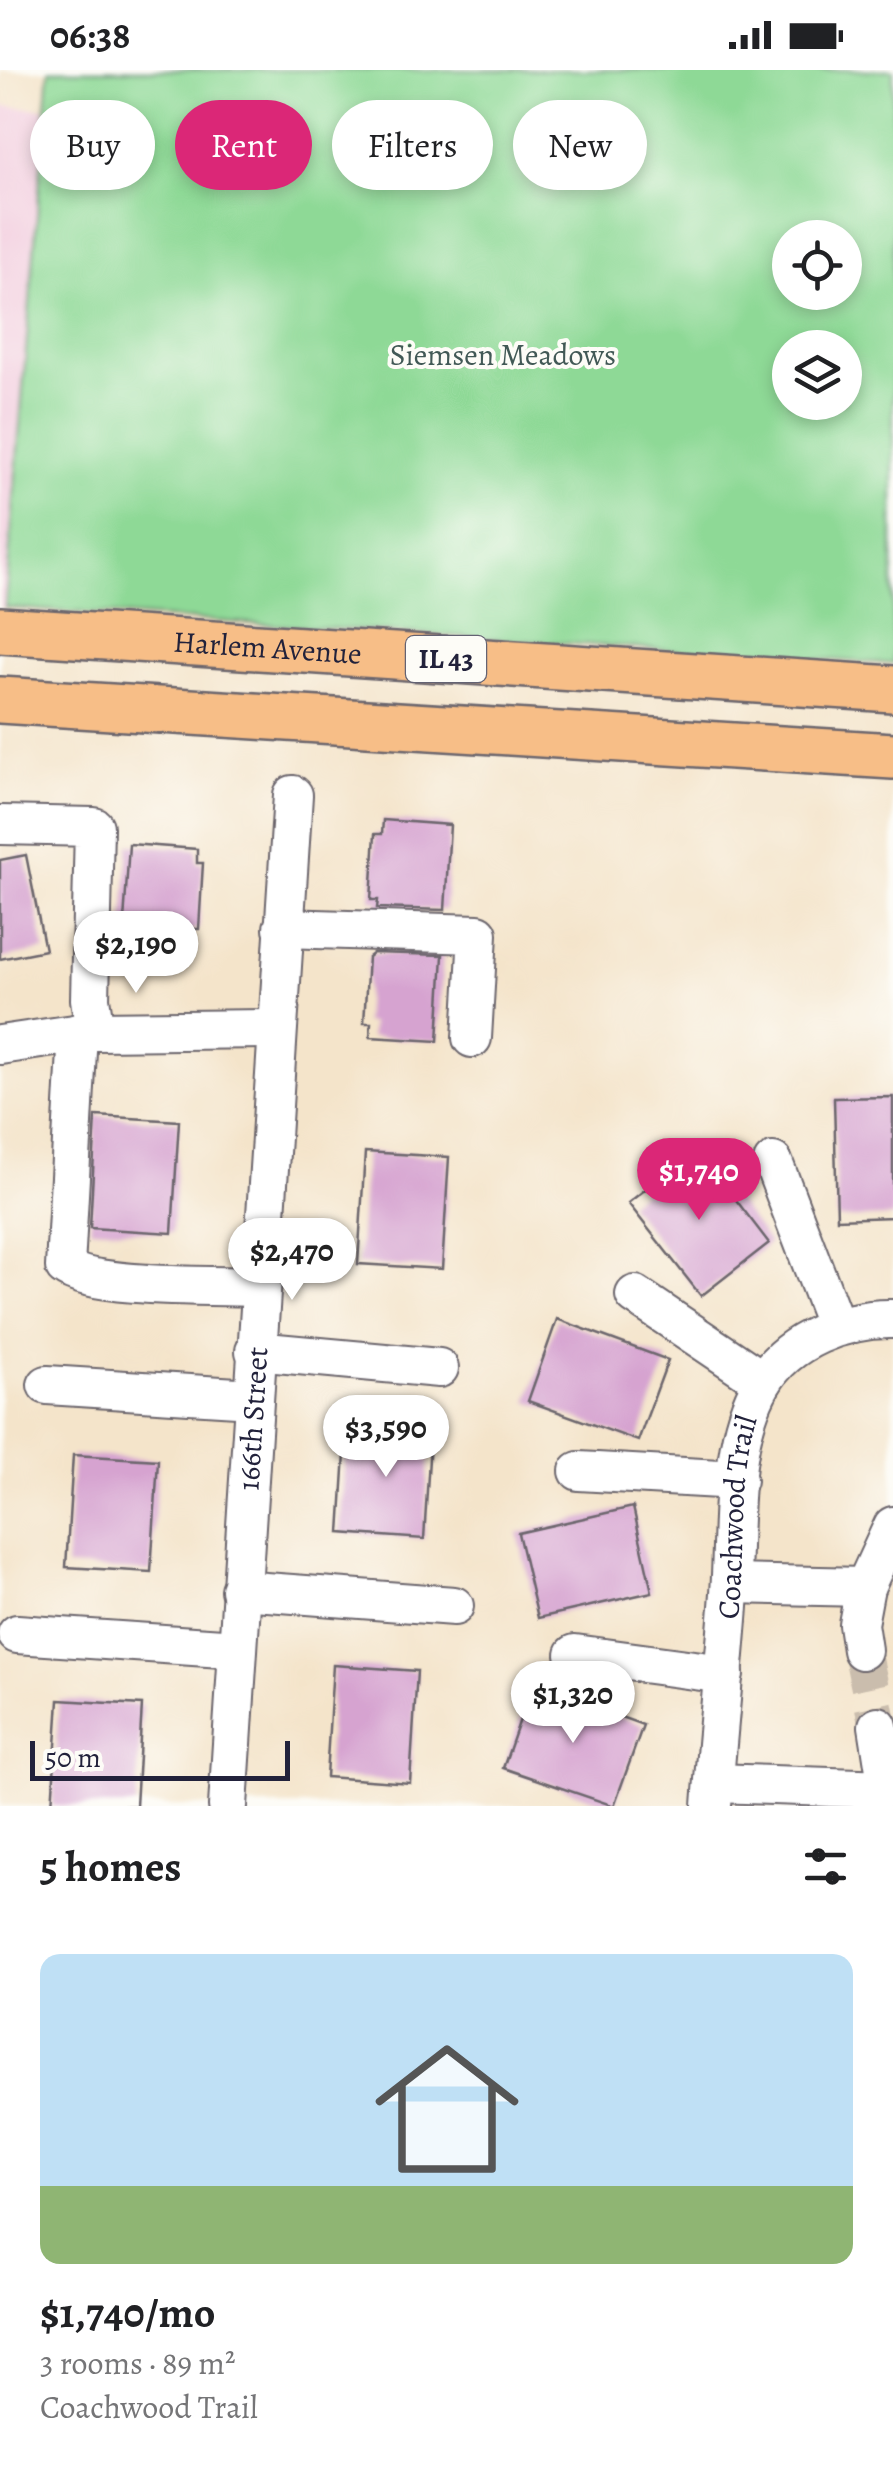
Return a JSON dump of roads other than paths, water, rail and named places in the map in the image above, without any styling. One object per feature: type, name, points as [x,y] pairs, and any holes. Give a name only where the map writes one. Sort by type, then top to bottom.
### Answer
[{"type":"main road","name":"Harlem Avenue","points":[[0,630],[893,688]]},
{"type":"main road","name":"IL 43","points":[[0,700],[893,756]]},
{"type":"street","name":"166th Street","points":[[228,1806],[293,795]]},
{"type":"street","points":[[0,825],[94,827],[90,1000],[65,1267],[74,1274],[120,1281],[259,1286]]},
{"type":"street","points":[[283,928],[478,934],[472,1038]]},
{"type":"street","points":[[0,1045],[86,1032],[277,1029]]},
{"type":"street","points":[[773,1162],[836,1328]]},
{"type":"street","points":[[634,1294],[763,1381]]},
{"type":"street","name":"Coachwood Trail","points":[[713,1795],[744,1429],[763,1381],[780,1360],[856,1320],[893,1318]]},
{"type":"street","points":[[256,1351],[439,1368]]},
{"type":"street","points":[[47,1385],[253,1398]]},
{"type":"street","points":[[579,1471],[737,1480]]},
{"type":"street","points":[[862,1650],[858,1624],[865,1586],[893,1526]]},
{"type":"street","points":[[730,1584],[865,1586]]},
{"type":"street","points":[[240,1590],[454,1606]]},
{"type":"street","points":[[17,1634],[238,1649]]},
{"type":"street","points":[[575,1654],[724,1674]]},
{"type":"street","points":[[713,1795],[886,1798],[878,1726]]},
{"type":"tunnel","points":[[862,1650],[878,1726]]},
{"type":"park label","name":"Siemsen Meadows","points":[[503,355]]}]
